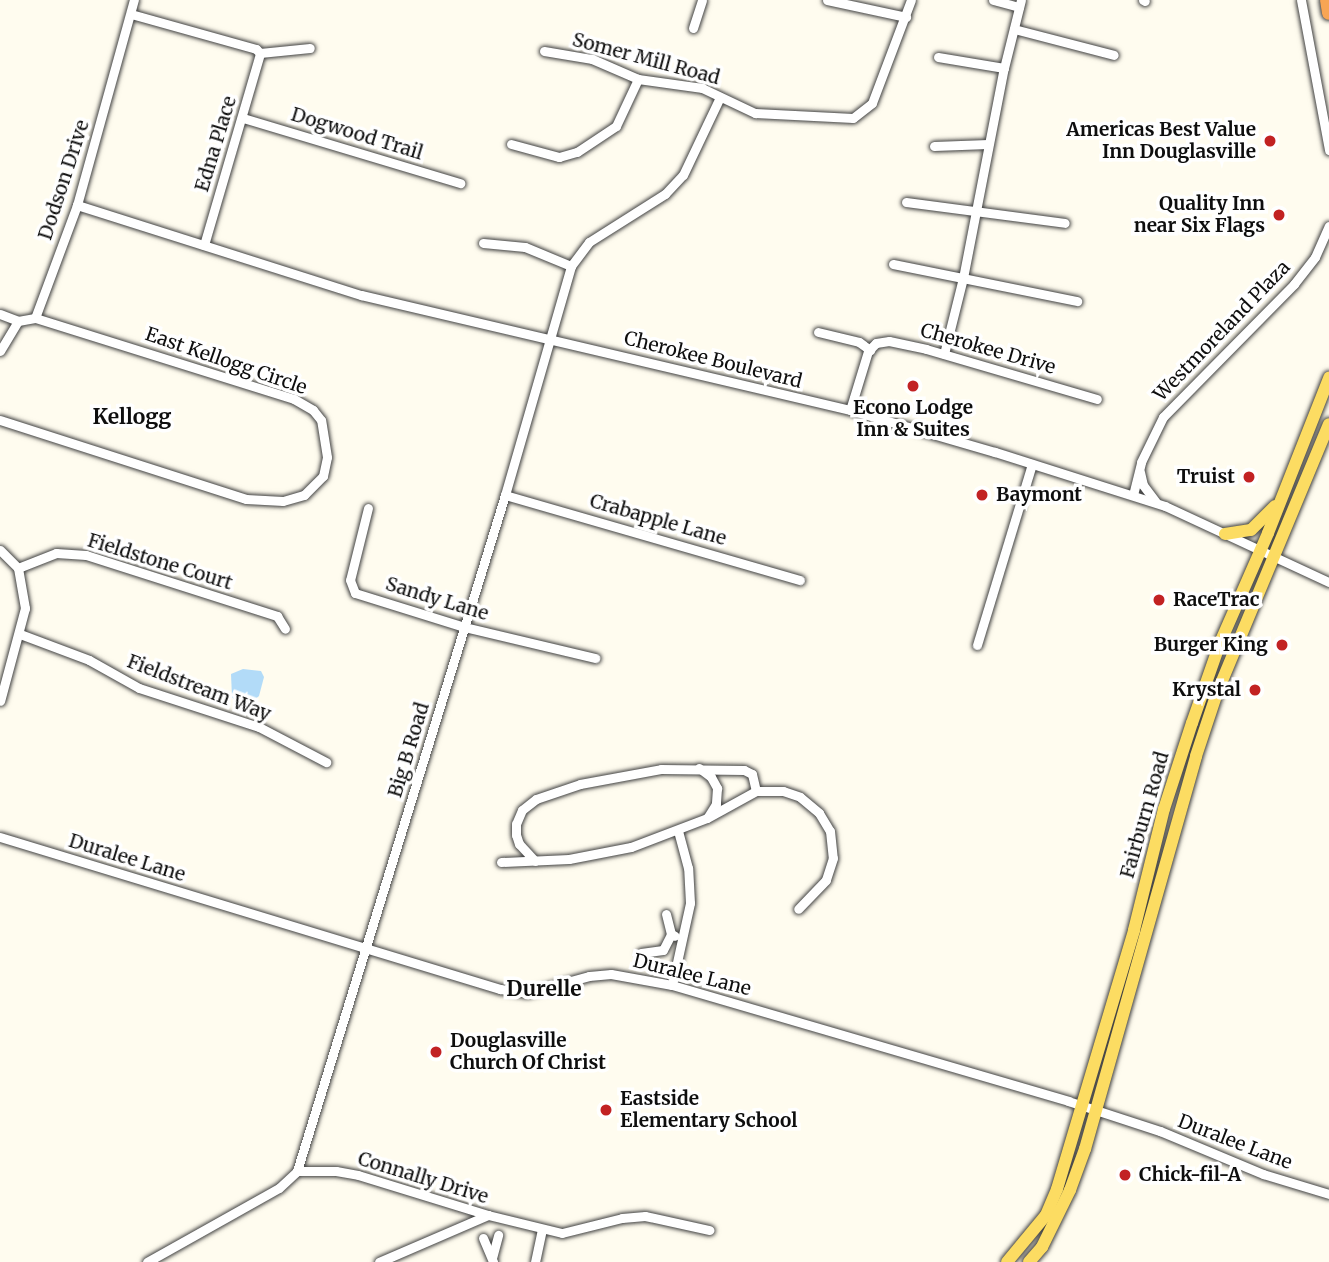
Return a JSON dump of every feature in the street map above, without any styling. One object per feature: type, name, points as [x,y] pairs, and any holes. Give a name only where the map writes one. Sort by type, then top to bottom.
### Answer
[{"type":"highway","points":[[1327,0],[1329,13]]},
{"type":"main road","name":"Fairburn Road","points":[[1007,1262],[1046,1215],[1083,1106],[1167,800],[1220,643],[1282,498],[1329,378]]},
{"type":"main road","name":"Fairburn Road","points":[[1029,1262],[1042,1247],[1073,1183],[1199,746],[1233,648],[1329,424]]},
{"type":"main road","points":[[1225,534],[1251,530],[1282,498]]},
{"type":"street","name":"Dodson Drive","points":[[35,318],[77,205],[134,0]]},
{"type":"street","points":[[693,28],[702,0]]},
{"type":"street","points":[[827,0],[906,17]]},
{"type":"street","name":"Somer Mill Road","points":[[544,51],[592,59],[638,79],[702,88],[755,113],[853,118],[872,103],[911,0]]},
{"type":"street","points":[[944,354],[963,278],[974,209],[1020,4],[993,0]]},
{"type":"street","points":[[1301,0],[1329,150]]},
{"type":"street","points":[[131,14],[256,49],[260,53],[310,48]]},
{"type":"street","points":[[1014,29],[1114,55]]},
{"type":"street","name":"Edna Place","points":[[204,244],[260,53]]},
{"type":"street","points":[[938,57],[1004,68]]},
{"type":"street","points":[[511,144],[559,157],[577,152],[615,126],[638,79]]},
{"type":"street","points":[[484,243],[526,247],[571,266],[589,242],[665,194],[682,175],[720,97]]},
{"type":"street","name":"Dogwood Trail","points":[[243,118],[460,183]]},
{"type":"street","points":[[934,146],[988,144]]},
{"type":"street","points":[[906,202],[1065,223]]},
{"type":"street","name":"Cherokee Boulevard","points":[[77,205],[361,295],[850,410],[1032,464],[1157,503],[1329,582]]},
{"type":"street","name":"Westmoreland Plaza","points":[[1133,495],[1141,462],[1163,417],[1294,284],[1315,257],[1329,226]]},
{"type":"street","points":[[893,264],[1077,301]]},
{"type":"street","name":"Big B Road","points":[[297,1171],[505,495],[571,266]]},
{"type":"street","points":[[0,314],[18,321],[35,318]]},
{"type":"street","name":"East Kellogg Circle","points":[[0,420],[246,499],[282,501],[304,495],[323,476],[327,457],[321,420],[313,410],[295,399],[35,318]]},
{"type":"street","points":[[0,351],[18,321]]},
{"type":"street","points":[[818,332],[859,342],[870,350],[850,410]]},
{"type":"street","name":"Cherokee Drive","points":[[870,350],[876,343],[889,341],[944,354],[1097,399]]},
{"type":"street","points":[[1141,462],[1143,485],[1157,503]]},
{"type":"street","points":[[977,645],[1032,464]]},
{"type":"street","points":[[1114,489],[1129,484],[1138,476]]},
{"type":"street","name":"Crabapple Lane","points":[[505,495],[800,580]]},
{"type":"street","name":"Sandy Lane","points":[[368,508],[350,580],[355,593],[464,627],[595,658]]},
{"type":"street","points":[[0,550],[18,568],[25,608],[0,701]]},
{"type":"street","name":"Fieldstone Court","points":[[18,568],[57,553],[86,555],[277,616],[285,629]]},
{"type":"street","name":"Fieldstream Way","points":[[20,634],[89,660],[139,688],[259,727],[326,762]]},
{"type":"street","points":[[699,768],[711,777],[717,788],[716,804],[707,818]]},
{"type":"street","points":[[535,861],[519,844],[516,824],[522,810],[536,799],[613,776],[661,769],[744,770],[752,774],[756,791]]},
{"type":"street","points":[[501,862],[602,853],[678,831],[756,791],[783,791],[800,797],[819,813],[830,831],[833,858],[826,880],[798,909]]},
{"type":"street","points":[[669,985],[684,938],[690,887],[678,831]]},
{"type":"street","name":"Duralee Lane","points":[[0,837],[476,983],[527,993],[589,976],[611,974],[669,985],[1096,1110],[1160,1131],[1263,1174],[1329,1194]]},
{"type":"street","points":[[641,953],[663,950],[671,934],[666,914]]},
{"type":"street","points":[[671,934],[684,938]]},
{"type":"street","points":[[147,1262],[279,1188],[297,1171]]},
{"type":"street","name":"Connally Drive","points":[[297,1171],[336,1171],[358,1175],[488,1215],[562,1233],[622,1218],[645,1216],[671,1219],[709,1230]]},
{"type":"street","points":[[380,1262],[488,1215]]},
{"type":"street","points":[[535,1262],[542,1230]]},
{"type":"street","points":[[493,1260],[498,1235]]},
{"type":"street","points":[[483,1238],[493,1260]]},
{"type":"water","points":[[243,669],[261,671],[264,677],[259,696],[247,706],[236,703],[232,697],[231,674]]},
{"type":"place","name":"Americas Best Value Inn Douglasville","points":[[1270,141]]},
{"type":"place","name":"Quality Inn near Six Flags","points":[[1279,215]]},
{"type":"place","name":"Econo Lodge Inn & Suites","points":[[913,386]]},
{"type":"place","name":"Truist","points":[[1249,477]]},
{"type":"place","name":"Baymont","points":[[982,495]]},
{"type":"place","name":"RaceTrac","points":[[1159,600]]},
{"type":"place","name":"Burger King","points":[[1282,645]]},
{"type":"place","name":"Krystal","points":[[1255,690]]},
{"type":"place","name":"Douglasville Church Of Christ","points":[[436,1052]]},
{"type":"place","name":"Eastside Elementary School","points":[[606,1110]]},
{"type":"place","name":"Chick-fil-A","points":[[1125,1175]]},
{"type":"district","name":"Kellogg","points":[[132,417]]},
{"type":"district","name":"Durelle","points":[[544,989]]}]
